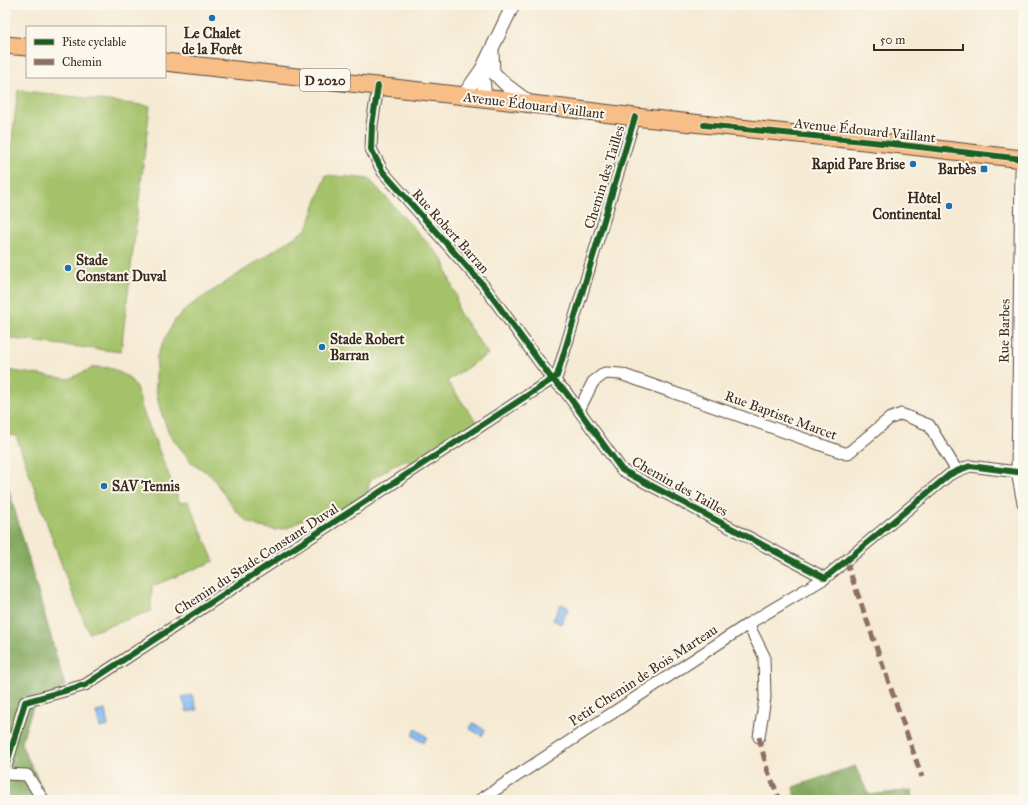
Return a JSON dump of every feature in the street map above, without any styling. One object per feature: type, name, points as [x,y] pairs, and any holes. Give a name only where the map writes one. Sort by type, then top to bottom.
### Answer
[{"type":"main road","points":[[5,45],[26,47]]},
{"type":"main road","name":"Avenue Édouard Vaillant","points":[[166,62],[530,103],[635,117],[1023,159]]},
{"type":"street","points":[[485,98],[492,49],[513,5]]},
{"type":"street","points":[[463,96],[488,70]]},
{"type":"street","points":[[488,70],[530,103]]},
{"type":"street","name":"Rue Robert Barran","points":[[378,86],[372,125],[371,149],[383,172],[484,286],[552,380]]},
{"type":"street","name":"Chemin des Tailles","points":[[635,117],[558,376],[552,380],[565,391],[622,470],[825,578]]},
{"type":"street","name":"Rue Barbes","points":[[1023,159],[1021,188],[1020,471],[1023,503]]},
{"type":"street","name":"Rue Baptiste Marcet","points":[[579,410],[593,382],[605,373],[621,374],[847,454],[889,419],[901,414],[929,425],[957,471]]},
{"type":"street","name":"Chemin du Stade Constant Duval","points":[[5,770],[25,702],[85,685],[552,380]]},
{"type":"street","points":[[825,578],[949,475],[970,466],[1020,471]]},
{"type":"street","name":"Petit Chemin de Bois Marteau","points":[[480,800],[748,624],[825,578]]},
{"type":"street","points":[[748,624],[764,656],[765,698],[759,737]]},
{"type":"street","points":[[5,774],[27,775],[43,800]]},
{"type":"green space","name":"Stade Constant Duval","points":[[18,90],[150,106],[121,352],[5,338],[5,199]]},
{"type":"green space","name":"Stade Robert Barran","points":[[326,175],[369,179],[444,261],[448,276],[456,295],[458,311],[488,354],[447,381],[478,424],[417,463],[402,461],[370,480],[367,494],[318,526],[311,515],[287,528],[275,530],[260,527],[246,521],[235,510],[210,474],[193,464],[169,434],[160,409],[156,390],[157,356],[175,320],[188,307],[307,229]]},
{"type":"green space","name":"SAV Tennis","points":[[94,367],[111,368],[128,377],[136,387],[143,411],[180,503],[188,501],[214,561],[152,586],[151,611],[89,633],[66,577],[16,436],[5,434],[5,378],[6,370],[69,379]]},
{"type":"green space","points":[[5,476],[65,686],[33,706],[21,744],[48,800],[5,800]]},
{"type":"green space","points":[[855,766],[869,795],[912,790],[913,800],[795,800],[793,787]]},
{"type":"water","points":[[561,604],[569,608],[561,624],[553,620]]},
{"type":"water","points":[[192,695],[197,710],[187,712],[182,697]]},
{"type":"water","points":[[105,710],[108,726],[100,728],[96,712]]},
{"type":"water","points":[[473,723],[485,730],[482,736],[470,729]]},
{"type":"water","points":[[416,729],[427,737],[423,743],[412,735]]},
{"type":"marked path","points":[[846,561],[922,777]]},
{"type":"marked path","points":[[759,737],[767,769],[780,800]]},
{"type":"cycle path","points":[[378,86],[372,125],[371,149],[383,172],[484,286],[552,379],[565,391],[622,470],[825,578],[949,475],[970,466],[1017,472],[1023,470]]},
{"type":"cycle path","points":[[5,770],[25,702],[85,685],[557,376],[635,117]]},
{"type":"cycle path","points":[[704,125],[1023,159]]},
{"type":"place","name":"Le Chalet de la Forêt","points":[[212,18]]},
{"type":"place","name":"Rapid Pare Brise","points":[[913,164]]},
{"type":"place","name":"Barbès","points":[[984,169]]},
{"type":"place","name":"Hôtel Continental","points":[[949,206]]},
{"type":"place","name":"Stade Constant Duval","points":[[68,268]]},
{"type":"place","name":"Stade Robert Barran","points":[[322,347]]},
{"type":"place","name":"SAV Tennis","points":[[104,486]]}]
